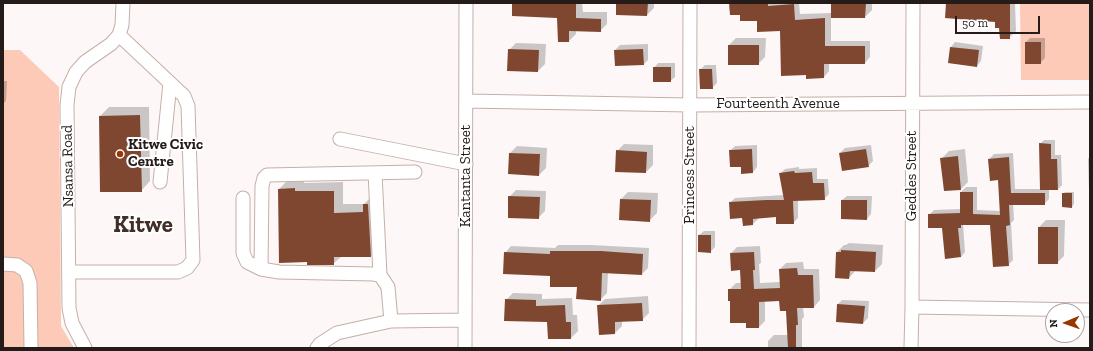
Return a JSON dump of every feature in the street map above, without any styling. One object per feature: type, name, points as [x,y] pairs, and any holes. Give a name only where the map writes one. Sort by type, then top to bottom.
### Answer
[{"type":"street","points":[[69,272],[178,272],[187,268],[193,260],[188,106],[184,96],[119,35],[122,25],[123,3]]},
{"type":"street","name":"Kantanta Street","points":[[465,348],[466,3]]},
{"type":"street","name":"Princess Street","points":[[689,348],[690,3]]},
{"type":"street","name":"Geddes Street","points":[[911,348],[913,3]]},
{"type":"street","name":"Nsansa Road","points":[[85,348],[72,323],[69,308],[67,105],[69,87],[76,72],[85,62],[112,44],[119,35]]},
{"type":"street","points":[[160,182],[170,83]]},
{"type":"street","name":"Fourteenth Avenue","points":[[466,101],[690,105],[1090,102]]},
{"type":"street","points":[[340,139],[466,164]]},
{"type":"street","points":[[261,269],[262,186],[264,178],[267,175],[415,172]]},
{"type":"street","points":[[374,173],[380,275],[388,287],[391,321]]},
{"type":"street","points":[[243,198],[243,253],[247,262],[261,269],[279,272],[380,275]]},
{"type":"street","points":[[3,264],[17,264],[26,272],[30,283],[31,348]]},
{"type":"street","points":[[912,308],[1090,310]]},
{"type":"street","points":[[317,348],[320,344],[337,333],[391,321],[466,320]]},
{"type":"shaded area","points":[[1020,3],[1090,3],[1090,80],[1021,80]]},
{"type":"shaded area","points":[[3,50],[20,50],[59,87],[61,326],[74,348],[3,348]]},
{"type":"building","points":[[512,3],[576,3],[576,18],[601,19],[601,32],[569,31],[569,42],[558,42],[557,18],[512,16]]},
{"type":"building","points":[[616,3],[648,3],[647,16],[616,15]]},
{"type":"building","points":[[729,3],[768,3],[768,6],[794,4],[795,20],[825,18],[825,46],[865,46],[865,64],[824,64],[824,78],[806,79],[806,75],[781,76],[780,31],[757,32],[757,21],[740,21],[740,15],[730,15]]},
{"type":"building","points":[[831,3],[866,3],[865,18],[831,18]]},
{"type":"building","points":[[946,3],[1010,3],[1010,39],[1000,39],[999,28],[995,28],[995,22],[945,18]]},
{"type":"building","points":[[1025,42],[1041,42],[1041,64],[1025,64]]},
{"type":"building","points":[[728,45],[759,45],[759,65],[728,65]]},
{"type":"building","points":[[950,47],[979,50],[977,67],[948,63]]},
{"type":"building","points":[[508,49],[539,50],[538,72],[507,71]]},
{"type":"building","points":[[643,49],[644,65],[615,66],[614,50]]},
{"type":"building","points":[[653,67],[671,67],[671,82],[653,82]]},
{"type":"building","points":[[699,69],[712,69],[713,89],[700,89]]},
{"type":"building","name":"Kitwe Civic Centre","points":[[140,115],[142,192],[100,192],[99,116]]},
{"type":"building","points":[[1039,143],[1051,144],[1051,159],[1057,159],[1058,190],[1040,190]]},
{"type":"building","points":[[752,149],[753,173],[741,174],[741,167],[730,167],[729,150]]},
{"type":"building","points":[[866,149],[869,167],[842,171],[839,153]]},
{"type":"building","points":[[616,150],[647,152],[646,173],[615,172]]},
{"type":"building","points":[[509,153],[540,154],[539,176],[508,174]]},
{"type":"building","points":[[958,156],[961,190],[944,191],[940,158]]},
{"type":"building","points":[[1009,157],[1011,193],[1045,193],[1045,205],[1009,205],[1010,225],[1006,226],[1009,266],[993,267],[990,225],[961,225],[961,228],[958,228],[961,257],[945,259],[942,228],[928,228],[928,214],[960,213],[960,192],[973,192],[973,214],[1000,215],[998,180],[990,181],[988,159]]},
{"type":"building","points":[[794,171],[795,173],[812,172],[813,183],[824,183],[825,200],[793,201],[794,224],[776,224],[776,217],[753,219],[753,225],[743,226],[742,218],[730,219],[729,202],[784,200],[779,173]]},
{"type":"building","points":[[295,188],[295,191],[334,191],[334,213],[363,212],[363,204],[368,204],[371,257],[334,257],[334,265],[307,265],[307,262],[279,263],[278,189]]},
{"type":"building","points":[[1062,193],[1072,193],[1072,208],[1062,207]]},
{"type":"building","points":[[508,196],[540,197],[539,219],[508,218]]},
{"type":"building","points":[[620,199],[651,200],[650,222],[619,220]]},
{"type":"building","points":[[841,200],[867,200],[867,220],[841,219]]},
{"type":"building","points":[[1038,227],[1058,227],[1058,264],[1038,264]]},
{"type":"building","points":[[698,235],[711,235],[711,253],[698,252]]},
{"type":"building","points":[[841,250],[876,252],[875,272],[850,271],[849,279],[835,278],[836,252],[841,252]]},
{"type":"building","points":[[550,251],[601,251],[643,254],[642,275],[602,273],[601,301],[576,299],[577,287],[550,287],[550,276],[503,274],[504,252],[550,254]]},
{"type":"building","points":[[754,252],[754,289],[780,288],[779,269],[797,268],[798,275],[813,275],[814,308],[797,308],[798,325],[796,325],[796,348],[788,348],[786,311],[780,311],[779,301],[759,302],[759,328],[746,328],[746,323],[730,323],[730,301],[728,301],[728,289],[741,289],[740,270],[731,271],[730,253]]},
{"type":"building","points":[[505,299],[536,300],[536,306],[565,305],[566,322],[571,322],[571,339],[548,339],[547,322],[504,321]]},
{"type":"building","points":[[642,303],[643,321],[615,322],[615,334],[599,335],[597,305]]},
{"type":"building","points":[[837,304],[865,306],[863,324],[836,322]]},
{"type":"place","name":"Kitwe Civic Centre","points":[[120,154]]},
{"type":"district","name":"Kitwe","points":[[143,225]]}]
